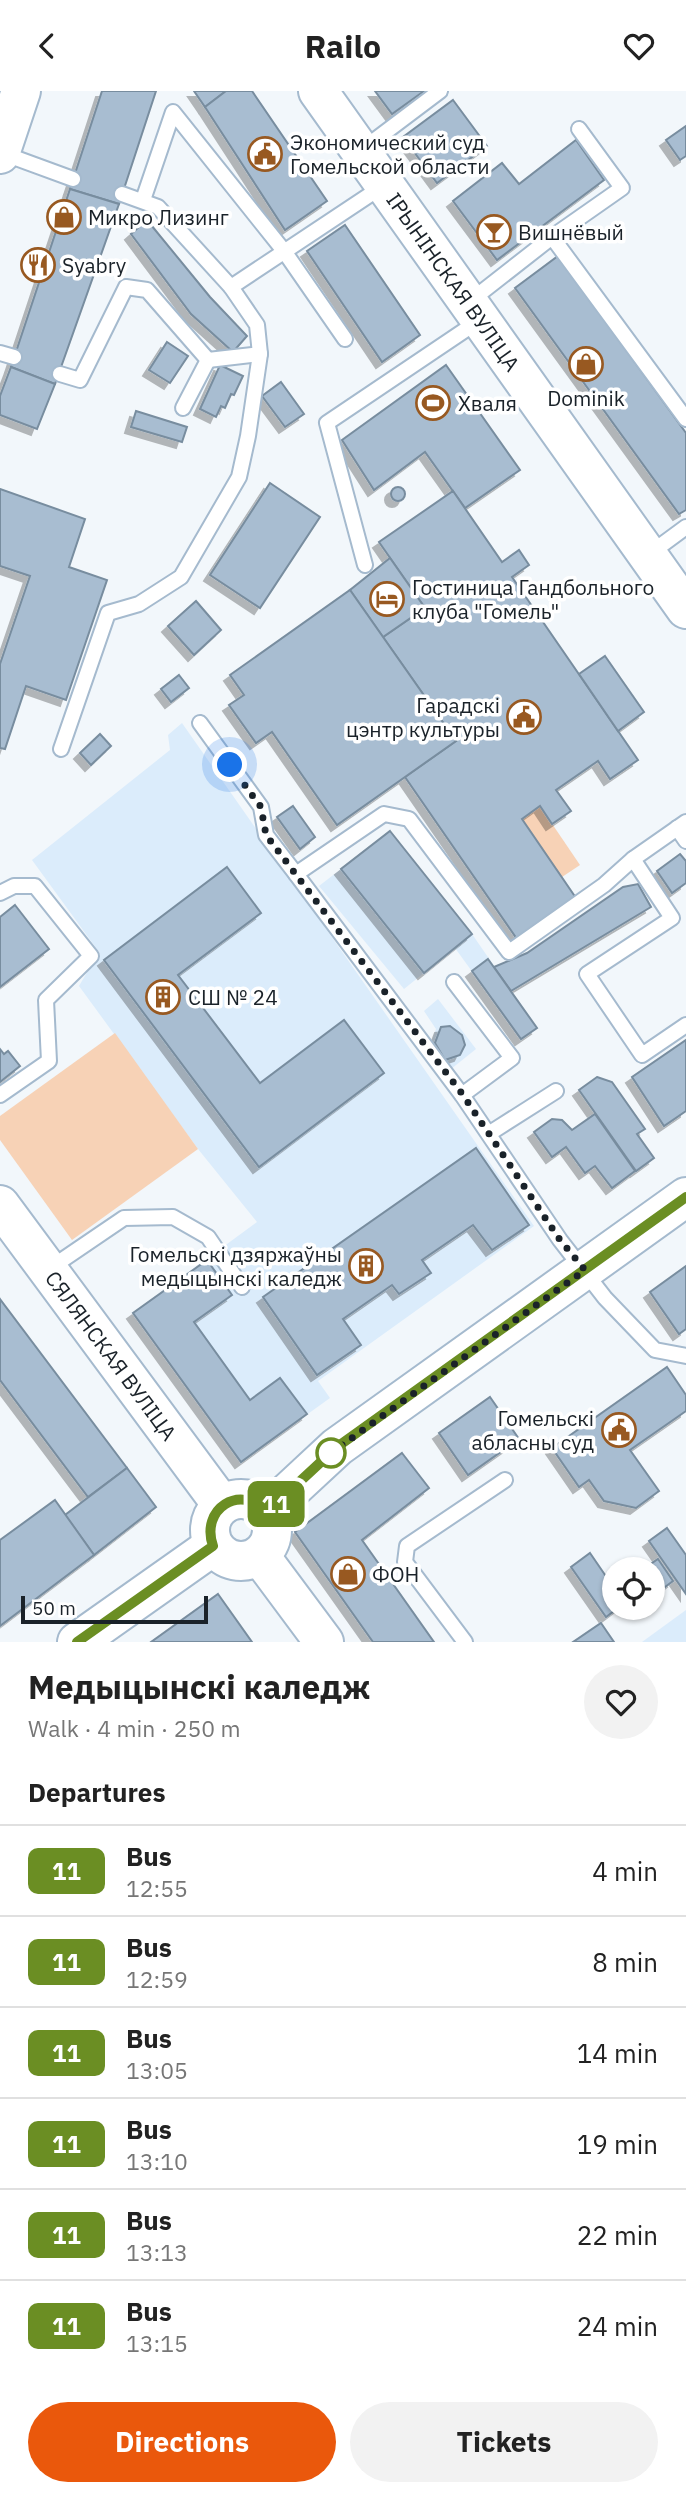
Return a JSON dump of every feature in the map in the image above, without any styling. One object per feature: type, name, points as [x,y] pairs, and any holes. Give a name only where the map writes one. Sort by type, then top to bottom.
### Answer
[{"type":"street","points":[[0,154],[20,91]]},
{"type":"street","name":"ІРЫНІНСКАЯ ВУЛІЦА","points":[[317,91],[686,609]]},
{"type":"street","points":[[267,1512],[337,1447],[686,1197]]},
{"type":"street","name":"СЯЛЯНСКАЯ ВУЛІЦА","points":[[3,1214],[48,1270],[222,1505]]},
{"type":"street","points":[[231,1500],[251,1500],[267,1512],[271,1521],[271,1540],[260,1556],[250,1560],[229,1560],[213,1546],[209,1528],[211,1519],[222,1505],[231,1500]]},
{"type":"street","points":[[77,1642],[213,1546]]},
{"type":"street","points":[[260,1556],[324,1642]]},
{"type":"lane","points":[[360,151],[440,91]]},
{"type":"lane","points":[[143,200],[173,112],[284,251],[345,339]]},
{"type":"lane","points":[[365,565],[327,423],[475,311],[552,237],[622,188],[579,129]]},
{"type":"lane","points":[[0,154],[73,179]]},
{"type":"lane","points":[[231,287],[383,186]]},
{"type":"lane","points":[[61,749],[108,613],[139,604],[181,577],[239,477],[260,353],[257,325],[231,287],[158,207],[122,194]]},
{"type":"lane","points":[[552,237],[686,419]]},
{"type":"lane","points":[[60,374],[80,380],[126,287],[147,290],[208,360]]},
{"type":"lane","points":[[208,360],[260,353]]},
{"type":"lane","points":[[183,408],[208,360]]},
{"type":"lane","points":[[647,555],[686,527]]},
{"type":"lane","points":[[200,723],[261,807],[266,835],[463,1095],[560,1240],[605,1298],[655,1350],[686,1356]]},
{"type":"lane","points":[[296,874],[384,814],[409,819],[509,952],[604,885],[633,859],[681,825],[686,841]]},
{"type":"lane","points":[[633,859],[672,918],[587,974],[642,1055],[686,1025]]},
{"type":"lane","points":[[0,893],[14,886],[35,886],[91,956],[46,1000],[49,1061],[0,1095]]},
{"type":"lane","points":[[454,982],[512,1058],[463,1095]]},
{"type":"lane","points":[[490,1133],[556,1091]]},
{"type":"lane","points":[[48,1270],[124,1218],[173,1217],[208,1237],[242,1287]]},
{"type":"lane","points":[[466,1642],[405,1562],[407,1546],[505,1480]]},
{"type":"shaded area","points":[[182,723],[534,1226],[318,1381],[330,1398],[241,1462],[133,1313],[257,1222],[198,1149],[79,986],[99,952],[32,860],[170,750],[168,735]]},
{"type":"shaded area","points":[[540,806],[580,865],[562,877],[522,819]]},
{"type":"shaded area","points":[[390,831],[472,934],[537,1028],[521,1039],[455,948],[404,989],[319,886]]},
{"type":"shaded area","points":[[438,999],[476,1049],[451,1069],[431,1043],[436,1029],[424,1011]]},
{"type":"shaded area","points":[[115,1033],[198,1149],[72,1240],[0,1140],[0,1116]]},
{"type":"shaded area","points":[[686,1610],[686,1642],[642,1642]]},
{"type":"building","points":[[102,91],[156,91],[119,204],[70,189]]},
{"type":"building","points":[[194,91],[226,91],[205,107]]},
{"type":"building","name":"Экономический суд Гомельской области","points":[[226,91],[252,91],[327,201],[285,230],[205,107]]},
{"type":"building","points":[[375,91],[424,91],[392,114]]},
{"type":"building","points":[[453,100],[487,146],[437,183],[403,137]]},
{"type":"building","points":[[686,126],[686,156],[680,160],[666,140]]},
{"type":"building","points":[[576,140],[604,180],[497,260],[453,201],[502,163],[519,184]]},
{"type":"building","points":[[70,189],[119,204],[55,384],[11,367]]},
{"type":"building","points":[[147,220],[210,297],[247,336],[233,352],[191,314],[131,234]]},
{"type":"building","points":[[345,225],[420,335],[382,362],[307,251]]},
{"type":"building","points":[[558,256],[686,433],[686,510],[679,514],[515,288]]},
{"type":"building","points":[[167,342],[188,356],[170,383],[149,370]]},
{"type":"building","points":[[220,365],[243,376],[234,395],[231,394],[225,408],[221,406],[216,417],[200,409]]},
{"type":"building","name":"Хваля","points":[[446,365],[520,470],[465,508],[425,452],[374,490],[342,440]]},
{"type":"building","points":[[11,367],[55,384],[37,429],[0,415],[0,396]]},
{"type":"building","points":[[281,382],[304,414],[285,427],[262,396]]},
{"type":"building","points":[[136,411],[187,427],[182,442],[131,427]]},
{"type":"building","points":[[270,483],[320,517],[260,608],[210,575]]},
{"type":"building","points":[[395,487],[401,487],[405,494],[401,501],[395,501],[391,497],[391,491]]},
{"type":"building","points":[[0,489],[85,519],[69,567],[107,580],[66,700],[26,686],[5,749],[0,748],[0,664],[30,576],[0,566]]},
{"type":"building","name":"Гарадскі цэнтр культуры","points":[[453,491],[502,562],[519,550],[529,565],[512,577],[638,760],[610,779],[598,761],[556,790],[571,811],[552,824],[540,806],[522,819],[576,898],[517,939],[405,777],[456,741],[383,637],[425,608],[379,542]]},
{"type":"building","name":"Гостиница Гандбольного клуба \"Гомель\"","points":[[390,558],[425,608],[383,637],[350,590]]},
{"type":"building","points":[[350,590],[456,741],[337,825],[272,732],[256,743],[229,705],[244,695],[230,675]]},
{"type":"building","points":[[196,601],[221,630],[194,655],[168,626]]},
{"type":"building","points":[[605,656],[644,712],[618,731],[579,674]]},
{"type":"building","points":[[179,675],[189,688],[171,702],[161,689]]},
{"type":"building","points":[[100,734],[111,746],[91,765],[80,753]]},
{"type":"building","points":[[293,806],[315,837],[300,849],[277,817]]},
{"type":"building","points":[[390,831],[472,934],[424,973],[341,869]]},
{"type":"building","points":[[680,854],[686,861],[686,883],[672,893],[657,871]]},
{"type":"building","name":"СШ № 24","points":[[227,867],[261,913],[178,975],[260,1083],[344,1020],[384,1073],[259,1167],[104,960]]},
{"type":"building","points":[[638,884],[651,907],[511,991],[494,967],[527,953],[623,887]]},
{"type":"building","points":[[15,905],[49,949],[0,987],[0,917]]},
{"type":"building","points":[[488,959],[537,1028],[521,1039],[472,971]]},
{"type":"building","points":[[450,1026],[462,1035],[465,1045],[460,1055],[445,1060],[435,1043],[441,1027]]},
{"type":"building","points":[[686,1040],[686,1111],[664,1126],[632,1077]]},
{"type":"building","points":[[0,1049],[4,1054],[8,1051],[20,1066],[0,1082]]},
{"type":"building","points":[[597,1077],[612,1082],[645,1129],[637,1134],[654,1158],[636,1171],[579,1090]]},
{"type":"building","points":[[595,1114],[635,1171],[612,1188],[595,1166],[585,1173],[566,1147],[552,1157],[534,1132],[552,1119],[562,1120],[572,1130]]},
{"type":"building","name":"Гомельскі дзяржаўны медыцынскі каледж","points":[[476,1148],[529,1225],[492,1250],[473,1225],[422,1260],[431,1273],[399,1294],[392,1285],[343,1319],[361,1345],[317,1375],[263,1297]]},
{"type":"building","points":[[207,1260],[232,1295],[194,1322],[250,1400],[280,1378],[307,1414],[241,1462],[133,1313]]},
{"type":"building","points":[[686,1266],[686,1329],[679,1334],[650,1292]]},
{"type":"building","points":[[0,1299],[127,1468],[88,1497],[0,1380]]},
{"type":"building","name":"Гомельскі абласны суд","points":[[667,1367],[686,1395],[686,1411],[630,1450],[659,1491],[636,1508],[604,1501],[589,1480],[579,1487],[552,1448]]},
{"type":"building","points":[[490,1397],[519,1439],[468,1475],[439,1433]]},
{"type":"building","points":[[402,1453],[429,1488],[362,1540],[434,1642],[373,1642],[295,1532]]},
{"type":"building","points":[[127,1468],[156,1507],[94,1555],[65,1515]]},
{"type":"building","points":[[55,1500],[94,1555],[0,1626],[0,1540]]},
{"type":"building","points":[[667,1528],[686,1555],[686,1594],[665,1564],[665,1557],[660,1557],[649,1541]]},
{"type":"building","points":[[590,1553],[602,1570],[602,1611],[571,1567]]},
{"type":"building","points":[[665,1569],[673,1581],[665,1587]]},
{"type":"building","points":[[218,1594],[252,1642],[151,1642]]},
{"type":"building","points":[[601,1623],[614,1642],[573,1642]]},
{"type":"bus line","name":"11","points":[[77,1642],[213,1546],[209,1528],[215,1511],[222,1505],[231,1500],[251,1500],[267,1512],[337,1447],[686,1197]]},
{"type":"place","name":"Экономический суд Гомельской области","points":[[265,154]]},
{"type":"place","name":"Микро Лизинг","points":[[64,217]]},
{"type":"place","name":"Вишнёвый","points":[[494,232]]},
{"type":"place","name":"Syabry","points":[[38,265]]},
{"type":"place","name":"Dominik","points":[[586,364]]},
{"type":"place","name":"Хваля","points":[[433,403]]},
{"type":"place","name":"Гостиница Гандбольного клуба \"Гомель\"","points":[[387,599]]},
{"type":"place","name":"Гарадскі цэнтр культуры","points":[[524,717]]},
{"type":"place","name":"СШ № 24","points":[[163,997]]},
{"type":"place","name":"Гомельскі дзяржаўны медыцынскі каледж","points":[[366,1266]]},
{"type":"place","name":"Гомельскі абласны суд","points":[[619,1430]]},
{"type":"place","name":"ФОН","points":[[348,1574]]},
{"type":"route","points":[[230,765],[261,807],[266,835],[463,1095],[560,1240],[585,1270],[331,1453]]}]
